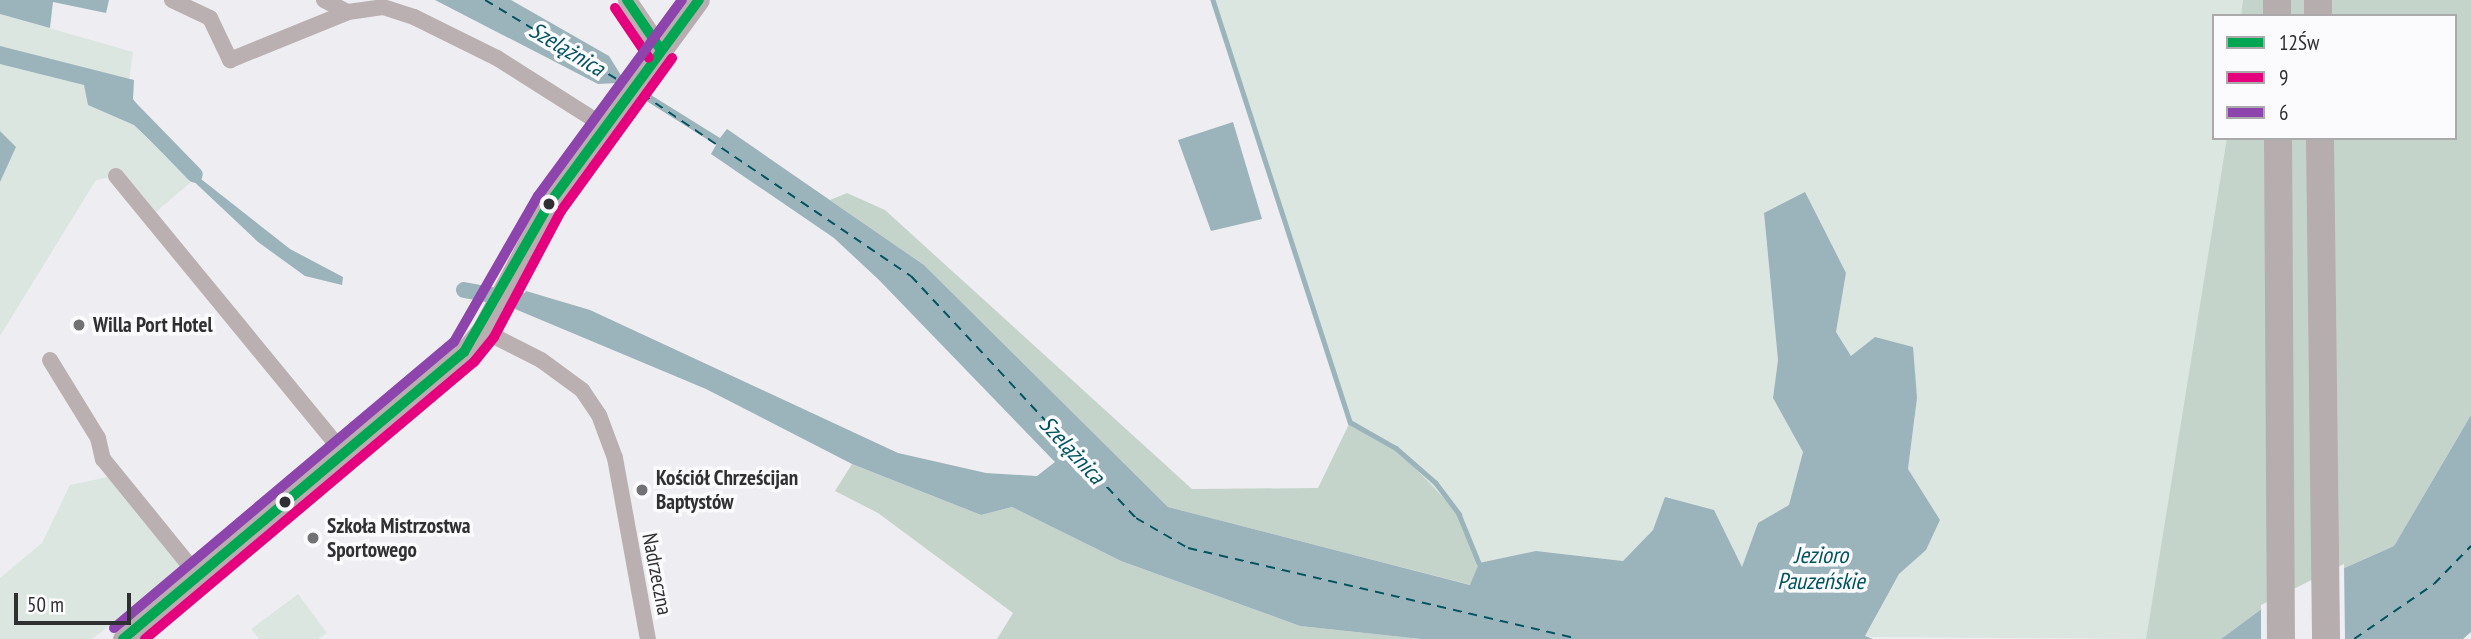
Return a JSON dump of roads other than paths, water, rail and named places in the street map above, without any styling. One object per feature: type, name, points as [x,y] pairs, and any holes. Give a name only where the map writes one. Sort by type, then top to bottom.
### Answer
[{"type":"highway","points":[[2278,140],[2281,639]]},
{"type":"highway","points":[[2320,140],[2326,639]]},
{"type":"main road","points":[[123,639],[346,456],[482,330],[527,239],[607,122],[699,0]]},
{"type":"street","points":[[172,0],[210,18],[230,60],[348,12],[383,7],[405,13],[497,58],[607,122]]},
{"type":"street","points":[[324,0],[348,12]]},
{"type":"street","points":[[627,0],[655,58]]},
{"type":"street","points":[[116,176],[346,456]]},
{"type":"street","name":"Nadrzeczna","points":[[482,330],[541,360],[582,390],[599,415],[615,458],[648,639]]},
{"type":"street","points":[[50,360],[98,438],[103,459],[198,576]]},
{"type":"water","points":[[0,0],[109,0],[106,13],[53,2],[50,28],[0,14]]},
{"type":"water","points":[[435,0],[511,0],[609,56],[622,77],[720,138],[727,129],[924,265],[1168,507],[1470,585],[1479,563],[1536,551],[1623,561],[1653,530],[1665,497],[1714,510],[1742,567],[1758,523],[1789,505],[1803,452],[1773,398],[1778,360],[1764,213],[1805,192],[1846,273],[1836,332],[1851,356],[1875,337],[1913,347],[1917,398],[1908,469],[1940,520],[1926,550],[1899,574],[1865,636],[1873,639],[1421,639],[1300,626],[1121,561],[1012,507],[981,515],[852,464],[706,389],[515,309],[526,291],[590,310],[898,453],[986,473],[1037,476],[1055,462],[879,280],[834,238],[711,154],[716,145],[618,83],[598,84]]},
{"type":"water","points":[[0,46],[134,80],[133,99],[143,114],[138,121],[173,157],[290,249],[343,277],[342,285],[305,276],[258,242],[134,125],[88,105],[84,85],[0,64]]},
{"type":"water","points":[[1233,122],[1262,219],[1211,231],[1178,140]]},
{"type":"water","points":[[0,131],[16,147],[0,182]]},
{"type":"water","points":[[2471,415],[2471,632],[2463,639],[2221,639],[2275,599],[2394,546]]},
{"type":"waterway","points":[[1213,0],[1350,422],[1396,448],[1436,483],[1459,514],[1479,563]]},
{"type":"waterway","points":[[125,103],[195,175]]},
{"type":"waterway","points":[[464,290],[540,304]]},
{"type":"place","name":"Willa Port Hotel","points":[[79,325]]},
{"type":"place","name":"Kościół Chrześcijan Baptystów","points":[[642,490]]},
{"type":"place","name":"Szkoła Mistrzostwa Sportowego","points":[[313,538]]},
{"type":"water label","name":"Szelążnica","points":[[567,49]]},
{"type":"water label","name":"Szelążnica","points":[[1072,450]]},
{"type":"water label","name":"Jezioro Pauzeńskie","points":[[1821,568]]}]
